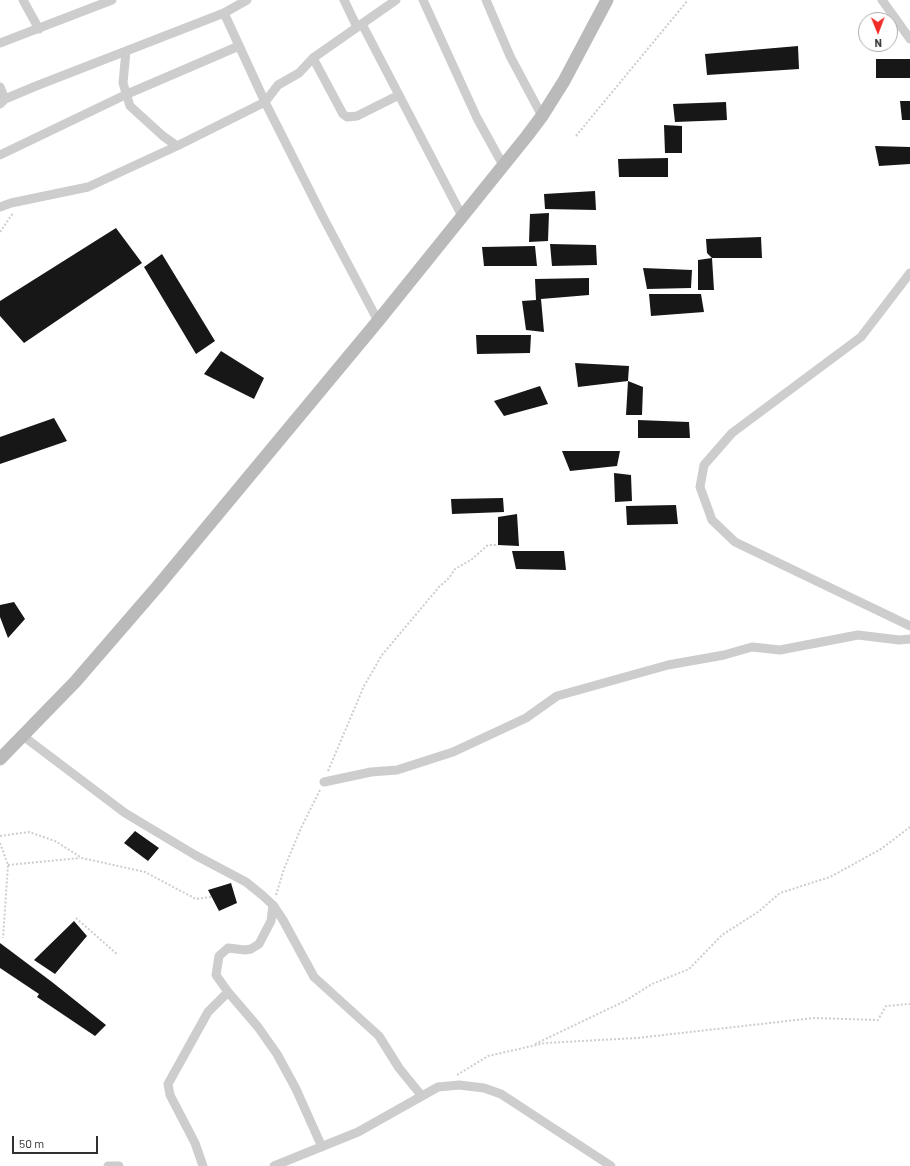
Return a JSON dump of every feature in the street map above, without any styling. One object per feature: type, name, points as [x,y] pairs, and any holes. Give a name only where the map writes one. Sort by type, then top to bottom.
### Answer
[{"type":"main road","points":[[0,759],[75,682],[158,586],[378,321],[503,165],[542,116],[584,45],[607,0]]},
{"type":"street","points":[[23,0],[39,29]]},
{"type":"street","points":[[0,43],[112,0]]},
{"type":"street","points":[[0,87],[2,101],[224,13],[247,0]]},
{"type":"street","points":[[344,0],[360,25],[399,95],[462,216]]},
{"type":"street","points":[[1,205],[88,187],[177,146],[265,102],[278,86],[299,73],[314,58],[396,0]]},
{"type":"street","points":[[423,0],[477,118],[503,165]]},
{"type":"street","points":[[486,0],[510,56],[542,116]]},
{"type":"street","points":[[882,0],[910,39]]},
{"type":"street","points":[[224,13],[265,102],[378,321]]},
{"type":"street","points":[[0,155],[125,95],[239,46]]},
{"type":"street","points":[[126,51],[123,83],[125,95],[130,106],[163,136],[177,146]]},
{"type":"street","points":[[314,58],[343,114],[347,117],[357,116],[399,95]]},
{"type":"street","points":[[910,273],[861,337],[732,433],[704,465],[700,487],[712,520],[735,542],[910,626]]},
{"type":"street","points":[[324,782],[372,772],[397,770],[453,752],[526,718],[557,696],[668,666],[724,655],[752,647],[780,650],[858,635],[898,640],[910,639]]},
{"type":"street","points":[[23,736],[125,813],[195,855],[246,882],[273,905],[314,977],[379,1036],[399,1068],[421,1095]]},
{"type":"street","points":[[273,905],[271,921],[259,944],[251,949],[245,950],[228,948],[219,956],[216,975],[228,992],[258,1027],[277,1054],[296,1089],[322,1147]]},
{"type":"street","points":[[203,1166],[198,1150],[170,1095],[168,1084],[208,1012],[228,992]]},
{"type":"street","points":[[274,1166],[358,1132],[421,1095],[438,1087],[459,1085],[484,1088],[501,1094],[611,1166]]},
{"type":"street","points":[[108,1166],[119,1166]]},
{"type":"path","points":[[576,136],[688,0]]},
{"type":"path","points":[[0,232],[21,200]]},
{"type":"path","points":[[273,905],[287,862],[324,782],[364,686],[382,655],[438,587],[449,578],[455,569],[471,560],[488,545],[498,545]]},
{"type":"path","points":[[531,1046],[625,1002],[652,984],[689,969],[722,935],[758,912],[780,893],[830,877],[880,849],[910,827]]},
{"type":"path","points":[[0,836],[29,832],[55,841],[82,858]]},
{"type":"path","points":[[0,844],[8,865],[3,938]]},
{"type":"path","points":[[8,865],[82,858],[145,872],[196,899],[211,897]]},
{"type":"path","points":[[76,918],[118,955]]},
{"type":"path","points":[[438,1087],[488,1056],[545,1043],[637,1038],[814,1018],[878,1020],[886,1006],[910,1004]]},
{"type":"building","points":[[798,46],[799,69],[707,75],[705,54]]},
{"type":"building","points":[[876,59],[910,59],[910,78],[876,78]]},
{"type":"building","points":[[900,101],[910,101],[910,120],[902,120]]},
{"type":"building","points":[[726,102],[727,120],[675,122],[673,104]]},
{"type":"building","points":[[664,125],[682,126],[682,153],[665,153]]},
{"type":"building","points":[[875,146],[910,147],[910,164],[879,166]]},
{"type":"building","points":[[668,158],[668,177],[619,177],[618,159]]},
{"type":"building","points":[[595,191],[596,210],[545,209],[544,194]]},
{"type":"building","points":[[549,213],[548,241],[529,242],[530,214]]},
{"type":"building","points":[[116,228],[142,263],[24,343],[0,316],[0,301]]},
{"type":"building","points":[[761,237],[762,258],[712,258],[707,253],[706,239]]},
{"type":"building","points":[[550,244],[596,245],[597,265],[552,266]]},
{"type":"building","points":[[535,246],[537,266],[484,266],[482,247]]},
{"type":"building","points":[[162,254],[215,341],[196,354],[144,267]]},
{"type":"building","points":[[712,258],[714,290],[698,290],[698,260]]},
{"type":"building","points":[[643,268],[692,270],[691,288],[647,289]]},
{"type":"building","points":[[589,278],[589,295],[541,299],[544,332],[526,330],[522,301],[536,300],[535,279]]},
{"type":"building","points":[[649,294],[701,294],[704,312],[651,316]]},
{"type":"building","points":[[476,335],[531,335],[530,353],[477,354]]},
{"type":"building","points":[[221,351],[264,378],[254,399],[204,374]]},
{"type":"building","points":[[575,363],[629,366],[628,381],[578,387]]},
{"type":"building","points":[[628,381],[643,387],[642,415],[626,415]]},
{"type":"building","points":[[540,386],[548,404],[504,416],[494,401]]},
{"type":"building","points":[[54,418],[67,441],[0,464],[0,437]]},
{"type":"building","points":[[638,420],[689,422],[690,438],[638,438]]},
{"type":"building","points":[[562,451],[620,451],[617,466],[570,471]]},
{"type":"building","points":[[614,473],[631,475],[632,501],[615,502]]},
{"type":"building","points":[[503,498],[504,512],[452,514],[451,499]]},
{"type":"building","points":[[676,505],[678,524],[627,525],[626,506]]},
{"type":"building","points":[[517,514],[519,546],[498,545],[498,517]]},
{"type":"building","points":[[512,551],[564,551],[566,570],[516,569]]},
{"type":"building","points":[[14,602],[25,619],[8,638],[0,617],[0,605]]},
{"type":"building","points":[[135,831],[159,848],[148,861],[124,843]]},
{"type":"building","points":[[231,883],[237,903],[219,911],[208,890]]},
{"type":"building","points":[[74,921],[87,936],[55,974],[34,960]]},
{"type":"building","points":[[0,943],[106,1025],[95,1036],[37,997],[39,994],[0,968]]}]
